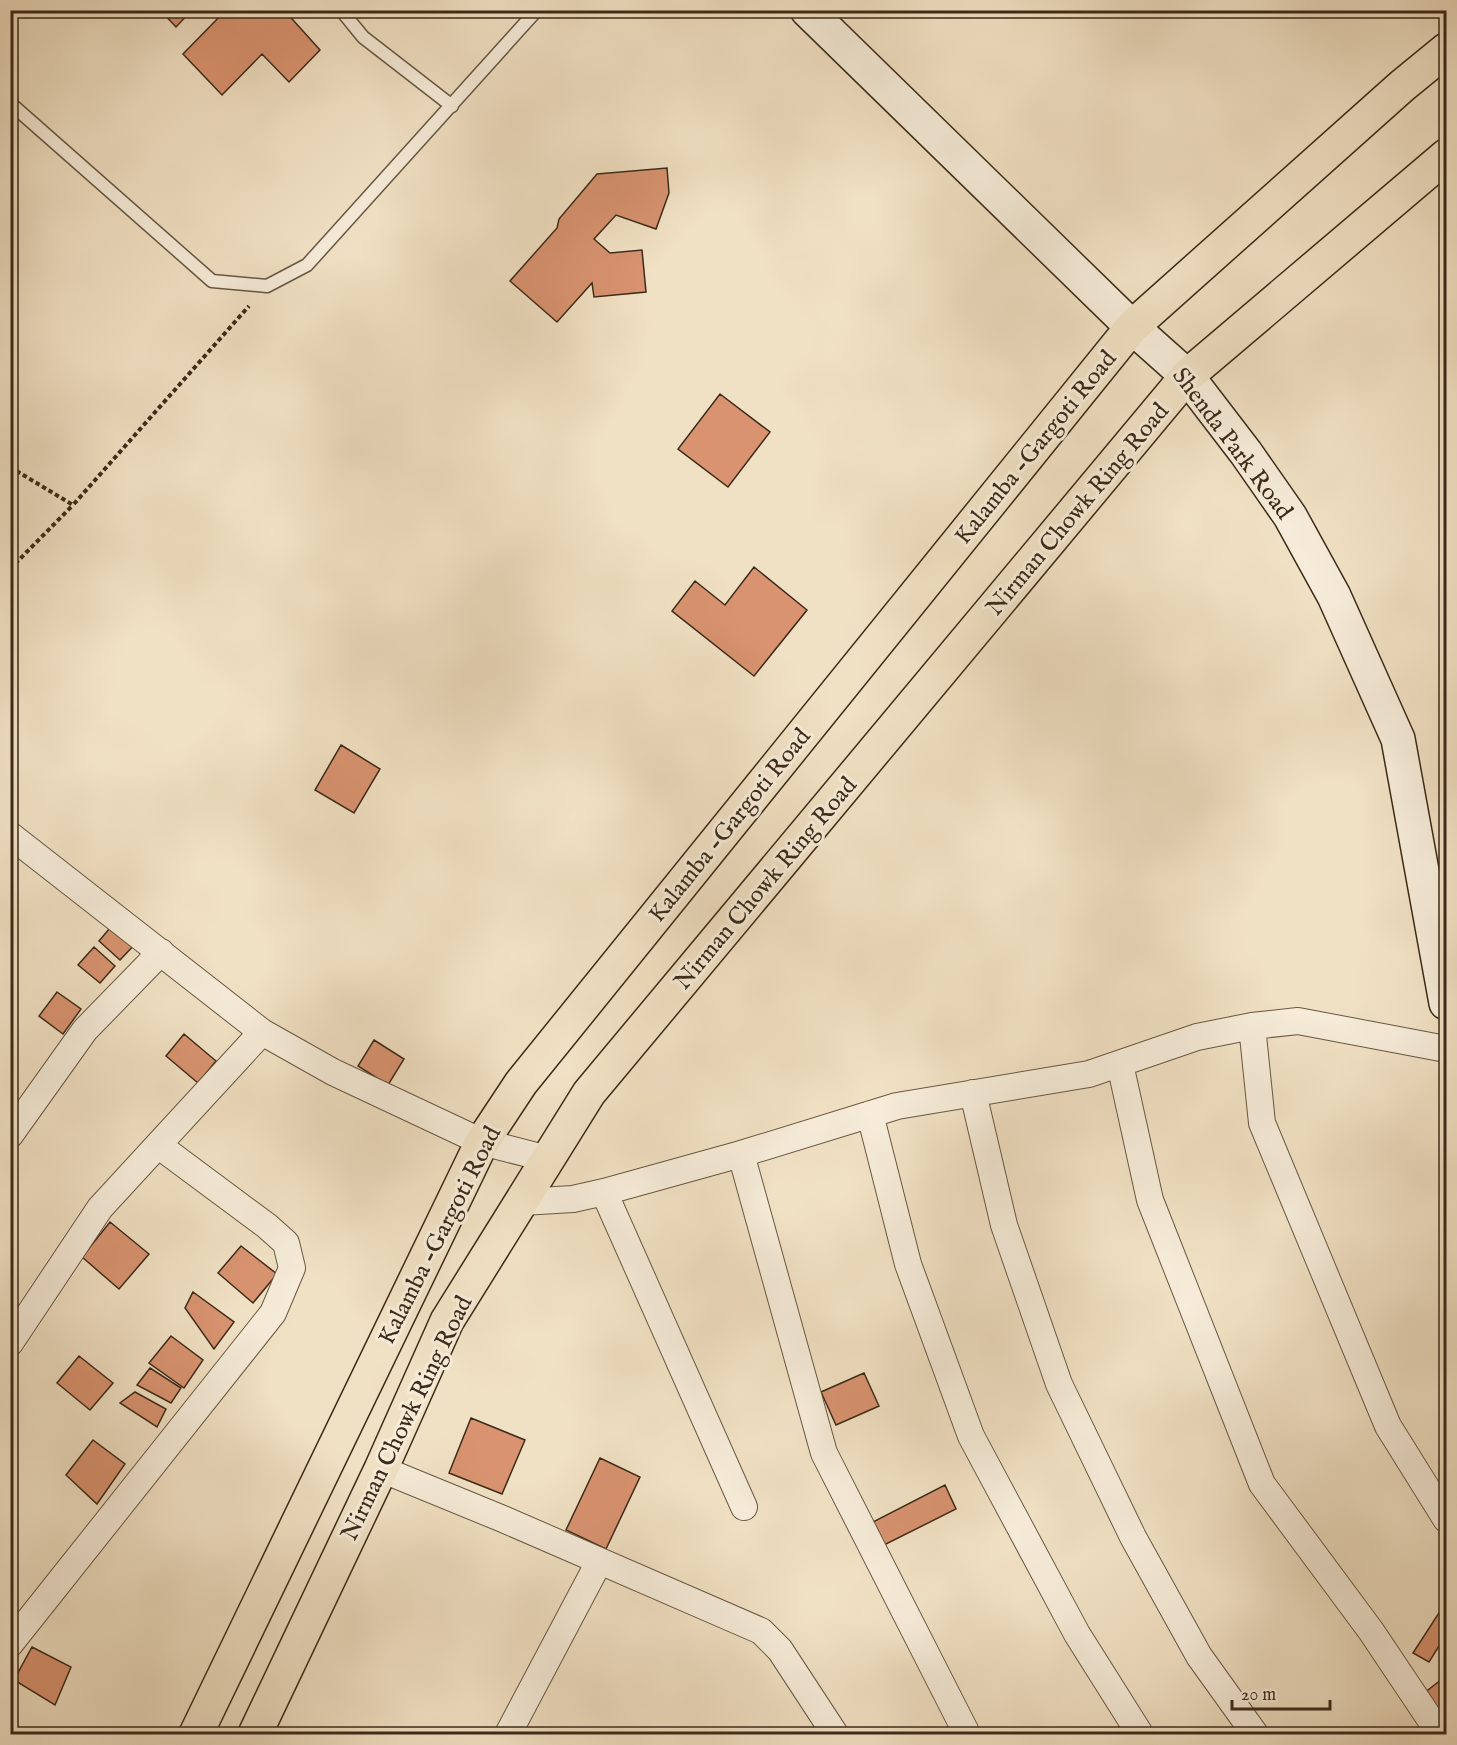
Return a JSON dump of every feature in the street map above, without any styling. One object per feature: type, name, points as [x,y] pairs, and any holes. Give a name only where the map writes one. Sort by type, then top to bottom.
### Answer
[{"type":"main road","name":"Shenda Park Road","points":[[807,10],[1132,327],[1187,376],[1246,453],[1290,516],[1334,596],[1398,739],[1446,1003]]},
{"type":"main road","name":"Kalamba -Gargoti Road","points":[[196,1734],[482,1142],[521,1083],[1132,327],[1402,86],[1446,50]]},
{"type":"main road","name":"Nirman Chowk Ring Road","points":[[255,1734],[381,1469],[447,1321],[589,1093],[1187,376],[1446,156]]},
{"type":"street","points":[[13,840],[262,1032],[333,1072],[482,1142],[548,1159]]},
{"type":"street","points":[[10,1135],[84,1030],[161,952]]},
{"type":"street","points":[[522,1202],[573,1199],[604,1192],[741,1154],[897,1106],[1089,1074],[1197,1037],[1252,1026],[1298,1021],[1446,1049]]},
{"type":"street","points":[[1252,1026],[1263,1123],[1388,1426],[1446,1519]]},
{"type":"street","points":[[10,1342],[100,1208],[262,1032]]},
{"type":"street","points":[[1120,1064],[1150,1200],[1262,1485],[1371,1631],[1440,1734]]},
{"type":"street","points":[[973,1093],[1004,1225],[1059,1384],[1133,1538],[1199,1656],[1255,1734]]},
{"type":"street","points":[[870,1114],[908,1264],[971,1436],[1077,1634],[1140,1734]]},
{"type":"street","points":[[10,1644],[273,1313],[292,1268],[286,1243],[267,1226],[158,1145]]},
{"type":"street","points":[[741,1154],[824,1453],[967,1734]]},
{"type":"street","points":[[604,1192],[744,1507]]},
{"type":"street","points":[[381,1469],[503,1519],[760,1631],[780,1650],[835,1734]]},
{"type":"street","points":[[518,1732],[599,1562]]},
{"type":"lane","points":[[341,10],[363,37],[452,106]]},
{"type":"lane","points":[[10,103],[212,281],[267,286],[307,265],[537,10]]},
{"type":"path","points":[[10,569],[73,505],[267,286]]},
{"type":"path","points":[[10,467],[73,505]]},
{"type":"building","points":[[160,10],[192,10],[176,27]]},
{"type":"building","points":[[226,10],[284,10],[320,50],[289,82],[262,54],[222,95],[183,54]]},
{"type":"building","points":[[667,168],[669,193],[656,229],[616,215],[594,239],[610,253],[642,250],[646,292],[594,297],[592,283],[557,322],[510,281],[557,228],[559,219],[597,174]]},
{"type":"building","points":[[720,394],[770,432],[728,487],[678,449]]},
{"type":"building","points":[[754,567],[807,610],[754,676],[672,611],[695,581],[725,605]]},
{"type":"building","points":[[341,745],[380,769],[354,813],[315,790]]},
{"type":"building","points":[[115,922],[137,942],[120,960],[99,941]]},
{"type":"building","points":[[94,947],[115,966],[100,983],[78,965]]},
{"type":"building","points":[[57,992],[81,1009],[63,1034],[39,1016]]},
{"type":"building","points":[[184,1034],[216,1061],[198,1083],[166,1056]]},
{"type":"building","points":[[374,1040],[404,1059],[388,1085],[358,1066]]},
{"type":"building","points":[[110,1222],[149,1254],[119,1289],[82,1257]]},
{"type":"building","points":[[241,1246],[277,1274],[253,1303],[218,1273]]},
{"type":"building","points":[[193,1292],[234,1322],[214,1349],[185,1308]]},
{"type":"building","points":[[171,1336],[203,1360],[184,1388],[149,1363]]},
{"type":"building","points":[[79,1356],[113,1383],[90,1410],[57,1383]]},
{"type":"building","points":[[150,1368],[181,1388],[171,1403],[137,1385]]},
{"type":"building","points":[[864,1373],[879,1406],[836,1425],[821,1392]]},
{"type":"building","points":[[135,1392],[166,1409],[157,1427],[120,1403]]},
{"type":"building","points":[[471,1418],[525,1440],[502,1494],[449,1473]]},
{"type":"building","points":[[93,1440],[125,1464],[97,1504],[66,1475]]},
{"type":"building","points":[[600,1458],[640,1477],[606,1549],[566,1530]]},
{"type":"building","points":[[945,1485],[956,1509],[880,1547],[869,1524]]},
{"type":"building","points":[[1446,1602],[1446,1635],[1429,1662],[1413,1653]]},
{"type":"building","points":[[32,1647],[71,1667],[55,1705],[14,1680]]},
{"type":"building","points":[[1446,1676],[1446,1717],[1443,1720],[1423,1694]]}]
